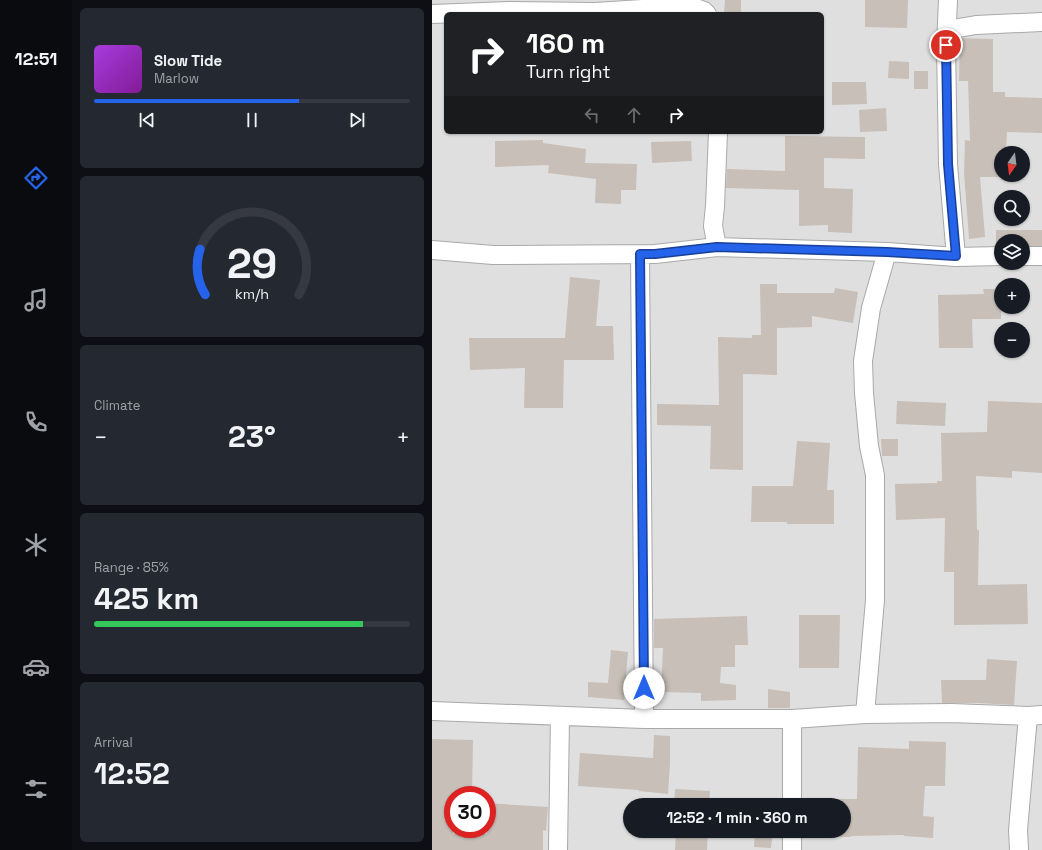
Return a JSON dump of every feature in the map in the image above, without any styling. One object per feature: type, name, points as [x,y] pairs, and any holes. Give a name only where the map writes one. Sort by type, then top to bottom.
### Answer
[{"type":"street","points":[[948,0],[948,164],[956,256]]},
{"type":"street","points":[[483,12],[595,12],[690,6],[705,12]]},
{"type":"street","points":[[432,14],[444,14]]},
{"type":"street","points":[[947,30],[976,25],[1042,22]]},
{"type":"street","points":[[717,247],[713,226],[718,134]]},
{"type":"street","points":[[432,250],[493,255],[655,254],[717,247],[887,252],[956,256],[994,256]]},
{"type":"street","points":[[865,714],[875,600],[875,475],[869,446],[864,393],[863,361],[871,308],[887,252]]},
{"type":"street","points":[[640,254],[644,719]]},
{"type":"street","points":[[1030,256],[1042,256]]},
{"type":"street","points":[[432,711],[644,719],[792,719],[865,714],[951,713],[1035,716],[1018,830],[1019,850]]},
{"type":"street","points":[[558,850],[560,716]]},
{"type":"street","points":[[792,719],[792,798]]},
{"type":"street","points":[[792,838],[792,850]]},
{"type":"shaded area","points":[[432,0],[1042,0],[1042,850],[432,850]]},
{"type":"building","points":[[725,0],[741,0],[741,12],[724,12]]},
{"type":"building","points":[[865,0],[908,0],[907,28],[865,27]]},
{"type":"building","points":[[960,38],[993,39],[993,92],[1005,92],[1005,97],[1042,98],[1042,133],[1007,132],[1006,146],[994,146],[994,177],[980,177],[985,237],[969,239],[964,173],[965,140],[970,141],[968,81],[959,81]]},
{"type":"building","points":[[889,61],[909,62],[909,79],[888,78]]},
{"type":"building","points":[[914,71],[928,71],[928,89],[914,89]]},
{"type":"building","points":[[832,82],[866,82],[867,104],[832,105]]},
{"type":"building","points":[[886,108],[887,131],[860,132],[859,110]]},
{"type":"building","points":[[785,136],[865,137],[865,159],[824,158],[824,188],[853,189],[852,233],[828,232],[828,225],[799,226],[799,190],[726,188],[727,169],[785,171]]},
{"type":"building","points":[[543,140],[543,143],[586,149],[585,163],[637,164],[636,190],[621,190],[621,204],[595,203],[596,179],[548,173],[549,165],[495,167],[495,141]]},
{"type":"building","points":[[691,141],[692,161],[652,163],[651,142]]},
{"type":"building","points":[[996,230],[1042,230],[1042,246],[1030,246],[1030,234],[996,234]]},
{"type":"building","points":[[570,277],[600,280],[596,326],[613,326],[614,360],[564,360],[563,408],[524,408],[525,368],[470,370],[469,338],[565,338]]},
{"type":"building","points":[[760,284],[777,284],[777,293],[834,293],[835,288],[858,292],[853,323],[812,316],[812,327],[777,328],[777,375],[743,374],[743,470],[710,469],[711,426],[657,425],[657,404],[719,405],[718,337],[752,338],[752,335],[761,335]]},
{"type":"building","points":[[983,289],[994,289],[994,314],[1001,314],[1001,319],[972,319],[973,348],[939,348],[938,295],[984,294]]},
{"type":"building","points":[[897,401],[946,403],[945,426],[896,424]]},
{"type":"building","points":[[988,401],[1042,403],[1042,473],[1012,471],[1012,478],[976,476],[977,530],[979,530],[978,585],[1027,584],[1028,624],[954,625],[954,572],[944,572],[945,518],[896,520],[895,484],[937,483],[937,481],[942,481],[941,433],[987,432]]},
{"type":"building","points":[[881,439],[898,439],[898,456],[882,456]]},
{"type":"building","points":[[797,441],[830,443],[827,490],[834,490],[834,524],[751,522],[752,486],[793,486]]},
{"type":"building","points":[[799,615],[840,615],[839,668],[799,668]]},
{"type":"building","points":[[747,616],[748,645],[735,645],[735,667],[721,667],[720,683],[736,685],[736,700],[701,701],[701,693],[661,692],[663,648],[654,648],[654,619]]},
{"type":"building","points":[[611,650],[628,652],[624,700],[588,697],[588,682],[608,683]]},
{"type":"building","points":[[987,659],[1017,661],[1014,705],[942,703],[941,680],[986,680]]},
{"type":"building","points":[[768,689],[790,692],[790,708],[768,708]]},
{"type":"building","points":[[654,735],[670,736],[668,794],[639,790],[578,786],[580,753],[653,758]]},
{"type":"building","points":[[432,739],[473,740],[472,786],[444,786],[444,838],[496,838],[496,804],[548,807],[546,831],[543,830],[543,850],[432,850]]},
{"type":"building","points":[[909,741],[946,742],[945,786],[925,786],[923,816],[934,817],[933,838],[904,835],[851,836],[851,799],[857,799],[858,747],[909,749]]},
{"type":"building","points":[[675,789],[710,791],[710,798],[674,798]]},
{"type":"building","points":[[676,838],[708,838],[707,850],[675,850]]},
{"type":"building","points":[[755,838],[772,838],[771,848],[754,847]]},
{"type":"route","points":[[644,688],[640,254],[655,254],[717,247],[887,252],[956,256],[948,164],[946,45]]}]
